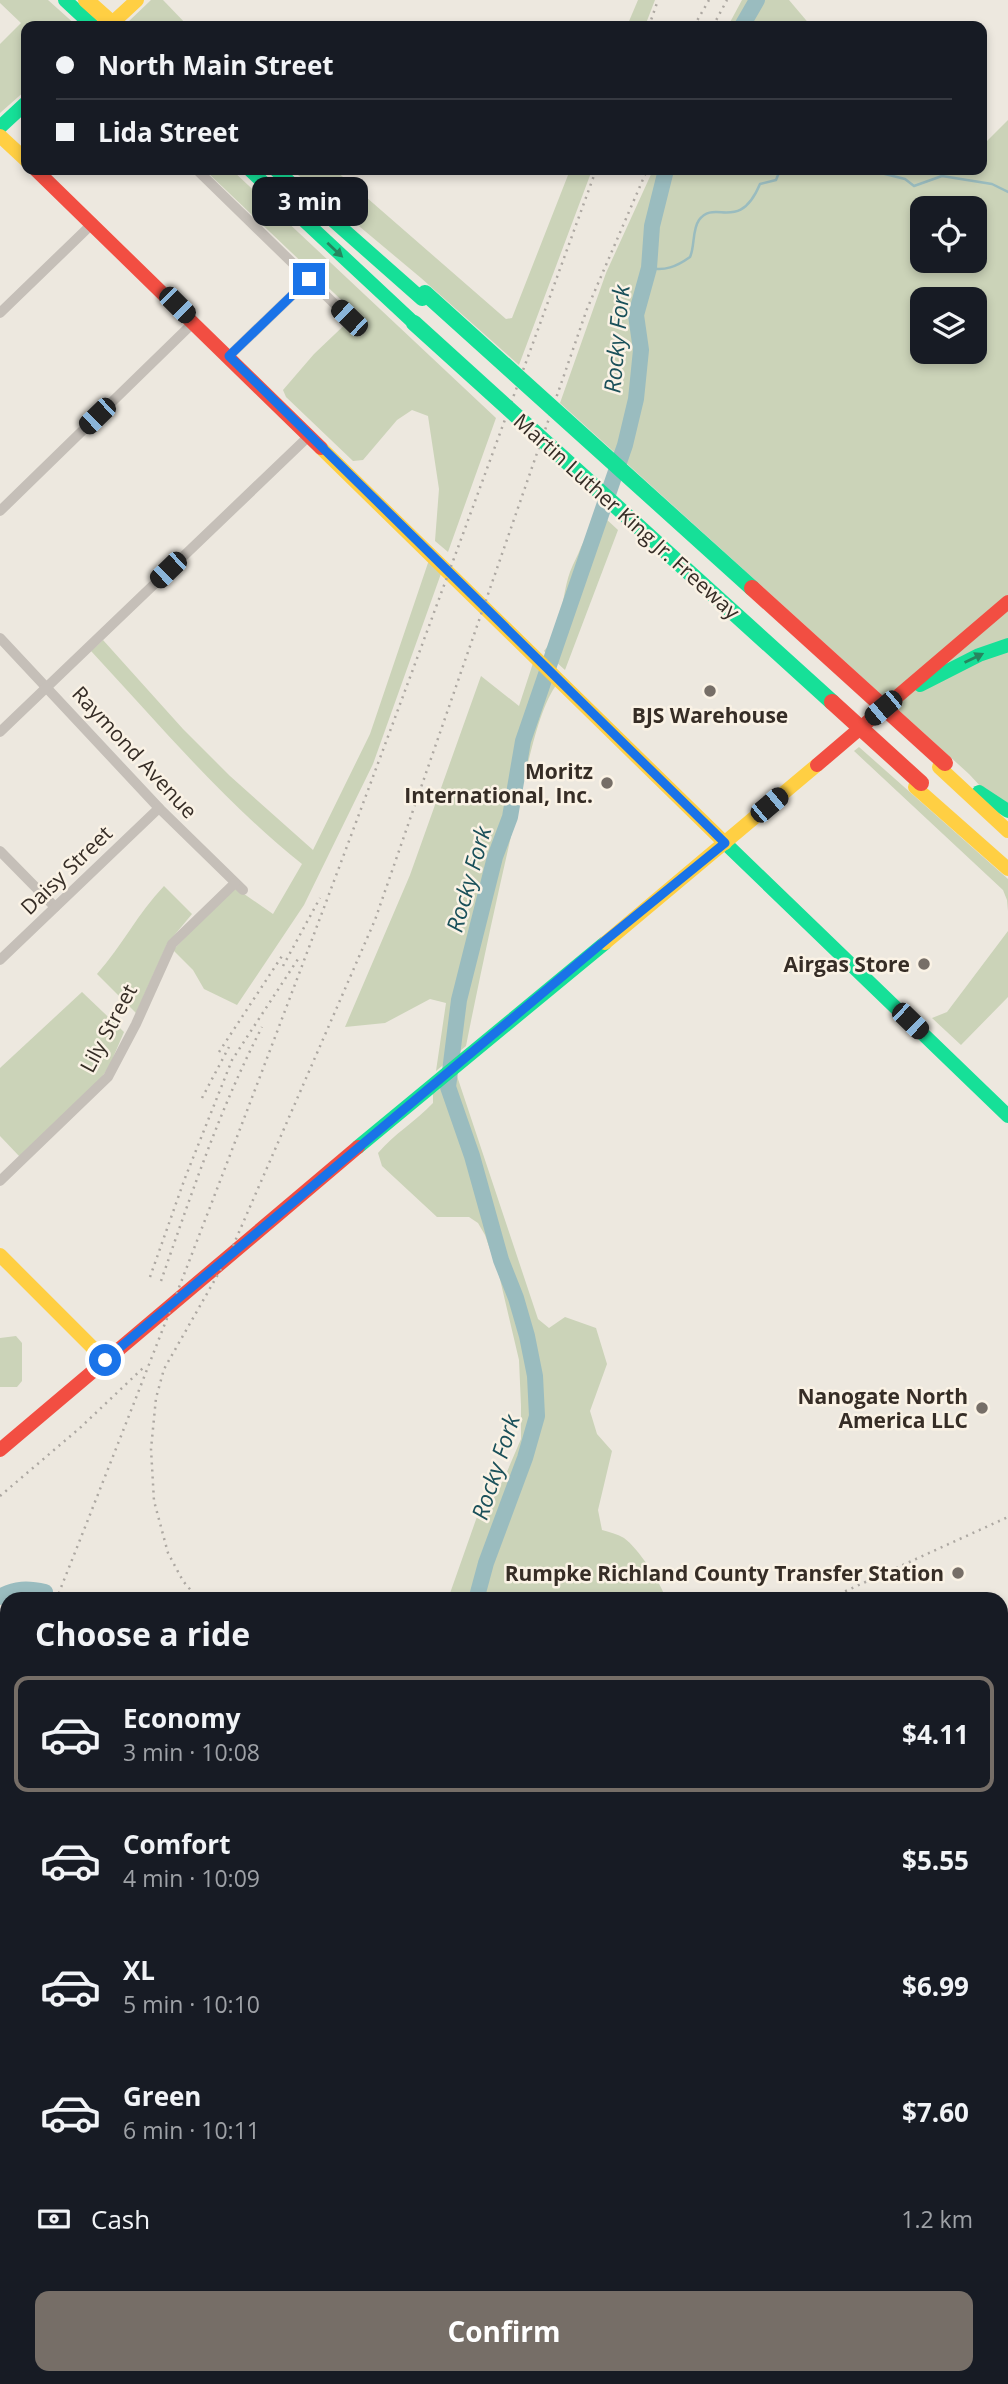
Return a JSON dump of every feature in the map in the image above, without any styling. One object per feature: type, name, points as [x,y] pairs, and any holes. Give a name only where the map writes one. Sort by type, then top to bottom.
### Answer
[{"type":"main road","points":[[86,0],[109,21]]},
{"type":"main road","points":[[114,21],[137,0]]},
{"type":"main road","points":[[66,2],[87,21]]},
{"type":"main road","points":[[0,127],[21,108]]},
{"type":"main road","points":[[0,136],[21,155]]},
{"type":"main road","points":[[42,175],[1008,1116]]},
{"type":"main road","name":"Martin Luther King Jr. Freeway","points":[[255,175],[378,290],[413,327],[918,785],[1008,859]]},
{"type":"main road","name":"Martin Luther King Jr. Freeway","points":[[282,175],[424,296],[942,765],[1008,831]]},
{"type":"main road","points":[[0,1450],[435,1082],[725,843],[1008,602]]},
{"type":"main road","points":[[898,695],[979,655],[1008,645]]},
{"type":"main road","points":[[942,765],[1008,811]]},
{"type":"main road","points":[[918,785],[1008,869]]},
{"type":"main road","points":[[0,1255],[105,1360]]},
{"type":"street","points":[[202,175],[349,318]]},
{"type":"street","points":[[0,313],[93,223]]},
{"type":"street","points":[[229,356],[309,279]]},
{"type":"street","points":[[0,511],[194,322]]},
{"type":"street","points":[[0,732],[310,435]]},
{"type":"street","name":"Raymond Avenue","points":[[0,638],[159,808],[239,886]]},
{"type":"street","name":"Daisy Street","points":[[0,960],[159,808]]},
{"type":"street","points":[[0,851],[55,907]]},
{"type":"street","name":"Lily Street","points":[[0,1181],[108,1077],[136,1024],[172,944],[239,886]]},
{"type":"green space","points":[[0,0],[48,0],[71,21],[21,23]]},
{"type":"green space","points":[[151,0],[163,0],[183,21],[129,21]]},
{"type":"green space","points":[[638,0],[655,0],[647,21],[629,21]]},
{"type":"green space","points":[[742,0],[789,0],[807,21],[731,21]]},
{"type":"green space","points":[[21,23],[21,94],[0,113],[0,44]]},
{"type":"green space","points":[[1008,120],[1008,816],[969,774],[560,403],[606,273],[651,175],[987,175],[987,141]]},
{"type":"green space","points":[[210,175],[237,175],[496,418],[448,552],[435,541],[439,489],[428,416],[412,410],[397,420],[363,460],[353,461],[286,397],[283,390],[314,354],[356,314]]},
{"type":"green space","points":[[298,175],[341,175],[506,319],[512,318],[568,175],[590,175],[519,365]]},
{"type":"green space","points":[[605,518],[618,530],[565,670],[544,651],[555,634],[567,582],[581,547],[588,534]]},
{"type":"green space","points":[[430,557],[443,568],[373,764],[304,905],[237,1005],[204,989],[193,970],[173,950],[234,887],[273,914],[302,864],[219,789],[91,651],[103,640],[183,729],[230,776],[313,850],[370,734]]},
{"type":"green space","points":[[534,660],[558,683],[546,704],[532,748],[466,1046],[436,1071],[446,1003],[430,999],[385,1023],[345,1027],[410,875],[481,676],[519,706]]},
{"type":"green space","points":[[859,747],[1008,879],[1008,911],[1003,890],[854,751]]},
{"type":"green space","points":[[164,886],[192,914],[167,944],[136,1013],[97,974]]},
{"type":"green space","points":[[1008,931],[1008,997],[961,1045],[932,1018],[947,1012]]},
{"type":"green space","points":[[82,992],[124,1032],[109,1067],[99,1081],[20,1157],[0,1136],[0,1068]]},
{"type":"green space","points":[[457,1076],[538,1319],[549,1328],[565,1317],[596,1328],[607,1364],[590,1411],[597,1434],[612,1451],[598,1510],[602,1530],[630,1543],[648,1566],[663,1592],[450,1592],[479,1511],[503,1481],[521,1439],[521,1406],[519,1360],[499,1275],[485,1235],[478,1223],[469,1217],[437,1217],[382,1166],[378,1153],[433,1103],[433,1094]]},
{"type":"green space","points":[[16,1336],[22,1343],[22,1381],[17,1387],[0,1387],[0,1338]]},
{"type":"waterway","name":"Rocky Fork","points":[[745,21],[757,0]]},
{"type":"waterway","name":"Rocky Fork","points":[[478,1592],[537,1416],[535,1376],[527,1336],[448,1087],[459,1000],[495,857],[510,817],[523,741],[625,445],[636,399],[641,350],[636,315],[649,268],[652,226],[665,175]]},
{"type":"waterway","points":[[649,268],[670,267],[690,257],[695,228],[705,214],[736,212],[744,208],[760,184],[776,180],[778,175]]},
{"type":"waterway","points":[[889,175],[905,179],[914,186],[942,176],[992,184],[1008,192]]},
{"type":"waterway","points":[[11,1592],[45,1592]]},
{"type":"railway","points":[[651,21],[658,0]]},
{"type":"railway","points":[[697,21],[709,0]]},
{"type":"railway","points":[[716,21],[727,0]]},
{"type":"railway","points":[[59,1592],[332,887],[594,175]]},
{"type":"railway","points":[[192,1592],[168,1553],[154,1501],[151,1449],[156,1398],[164,1369],[229,1255],[375,920],[587,309],[645,175]]},
{"type":"railway","points":[[283,966],[320,898]]},
{"type":"railway","points":[[219,1052],[284,953]]},
{"type":"railway","points":[[150,1277],[185,1178],[232,1060],[298,959]]},
{"type":"railway","points":[[161,1281],[219,1120],[262,1027]]},
{"type":"railway","points":[[202,1098],[229,1047]]},
{"type":"railway","points":[[0,1496],[81,1427],[143,1368]]},
{"type":"railway","points":[[844,1592],[1008,1517]]},
{"type":"traffic: fast","points":[[65,0],[88,21]]},
{"type":"traffic: fast","points":[[0,127],[21,108]]},
{"type":"traffic: fast","points":[[255,175],[414,323]]},
{"type":"traffic: fast","points":[[282,175],[422,299]]},
{"type":"traffic: fast","points":[[425,293],[752,588]]},
{"type":"traffic: fast","points":[[414,323],[832,702]]},
{"type":"traffic: fast","points":[[920,685],[979,655],[1008,645]]},
{"type":"traffic: fast","points":[[979,792],[1008,811]]},
{"type":"traffic: fast","points":[[725,843],[1008,1116]]},
{"type":"traffic: fast","points":[[358,1147],[605,943]]},
{"type":"traffic: slow","points":[[86,0],[109,21]]},
{"type":"traffic: slow","points":[[114,21],[137,0]]},
{"type":"traffic: slow","points":[[0,136],[21,155]]},
{"type":"traffic: slow","points":[[321,448],[725,843]]},
{"type":"traffic: slow","points":[[605,943],[817,765]]},
{"type":"traffic: slow","points":[[939,767],[1008,831]]},
{"type":"traffic: slow","points":[[915,787],[1008,869]]},
{"type":"traffic: slow","points":[[0,1255],[105,1360]]},
{"type":"traffic: jam","points":[[41,175],[321,448]]},
{"type":"traffic: jam","points":[[752,588],[945,763]]},
{"type":"traffic: jam","points":[[817,765],[1008,602]]},
{"type":"traffic: jam","points":[[832,702],[921,783]]},
{"type":"traffic: jam","points":[[0,1450],[358,1147]]},
{"type":"place","name":"BJS Warehouse","points":[[710,691]]},
{"type":"place","name":"Moritz International, Inc.","points":[[607,783]]},
{"type":"place","name":"Airgas Store","points":[[924,964]]},
{"type":"place","name":"Nanogate North America LLC","points":[[982,1408]]},
{"type":"place","name":"Rumpke Richland County Transfer Station","points":[[958,1573]]},
{"type":"route","points":[[105,1360],[272,1218],[725,843],[229,356],[309,279]]}]
